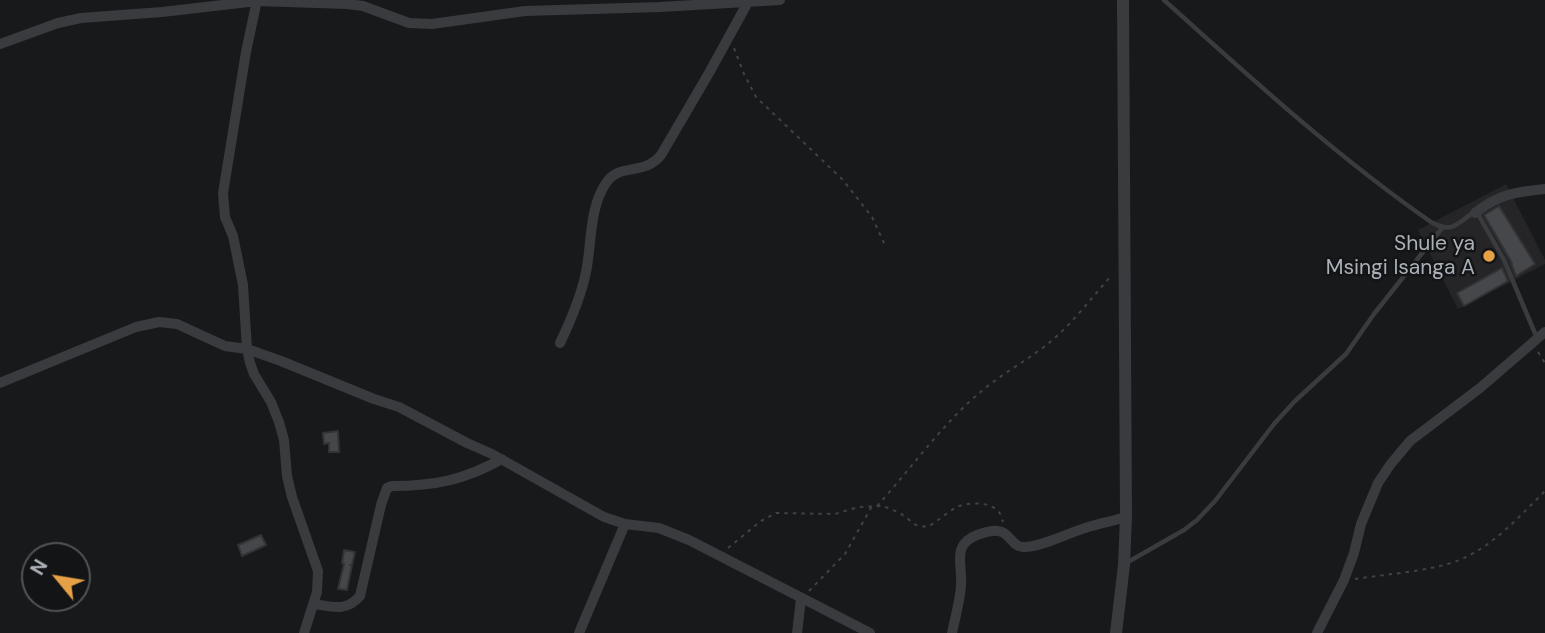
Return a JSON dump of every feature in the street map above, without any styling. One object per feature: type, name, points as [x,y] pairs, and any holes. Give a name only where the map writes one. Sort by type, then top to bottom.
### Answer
[{"type":"street","points":[[507,13],[510,0]]},
{"type":"street","points":[[0,44],[58,23],[81,18],[257,1],[363,6],[415,24],[432,24],[507,13],[780,0]]},
{"type":"street","points":[[1116,633],[1124,565],[1126,517],[1123,0]]},
{"type":"street","points":[[257,1],[223,193],[225,217],[236,245],[243,285],[247,349],[254,374],[271,402],[279,422],[292,497],[318,571],[317,592],[304,633]]},
{"type":"street","points":[[560,343],[575,312],[581,291],[596,210],[605,185],[611,176],[620,171],[645,167],[658,159],[748,2]]},
{"type":"street","points":[[1475,213],[1498,197],[1545,189]]},
{"type":"street","points":[[0,383],[125,331],[159,321],[177,324],[225,346],[247,349],[399,407],[502,459],[604,517],[625,524],[659,528],[689,540],[870,633]]},
{"type":"street","points":[[1317,633],[1344,580],[1365,513],[1378,483],[1390,465],[1410,441],[1480,388],[1541,335]]},
{"type":"street","points":[[314,604],[349,606],[360,596],[387,488],[460,479],[502,459]]},
{"type":"street","points":[[952,633],[961,586],[961,547],[974,536],[1000,531],[1010,536],[1019,546],[1030,546],[1126,517]]},
{"type":"street","points":[[579,633],[625,524]]},
{"type":"street","points":[[797,633],[801,598]]},
{"type":"lane","points":[[1164,0],[1268,93],[1352,163],[1418,212],[1448,228],[1471,214],[1475,213],[1481,218],[1541,335]]},
{"type":"lane","points":[[1124,565],[1197,520],[1274,424],[1346,354],[1442,227]]},
{"type":"path","points":[[731,34],[737,58],[756,97],[843,180],[872,217],[885,245]]},
{"type":"path","points":[[877,506],[929,445],[978,394],[1052,341],[1126,261]]},
{"type":"path","points":[[1344,580],[1432,567],[1460,560],[1480,549],[1506,528],[1545,491]]},
{"type":"path","points":[[719,555],[742,535],[776,513],[831,514],[872,506],[890,508],[916,525],[927,527],[963,505],[983,505],[1000,513],[1010,536]]},
{"type":"path","points":[[801,598],[845,554],[872,506]]},
{"type":"shaded area","points":[[1506,184],[1545,264],[1458,309],[1418,230]]},
{"type":"building","points":[[1499,206],[1535,264],[1516,276],[1512,263],[1484,215]]},
{"type":"building","points":[[1502,268],[1508,281],[1464,306],[1457,293]]},
{"type":"building","points":[[338,431],[339,452],[329,452],[329,443],[324,444],[323,433]]},
{"type":"building","points":[[261,535],[266,545],[242,556],[238,545]]},
{"type":"building","points":[[344,550],[355,552],[347,590],[338,589],[344,564]]},
{"type":"place","name":"Shule ya Msingi Isanga A","points":[[1489,256]]}]
